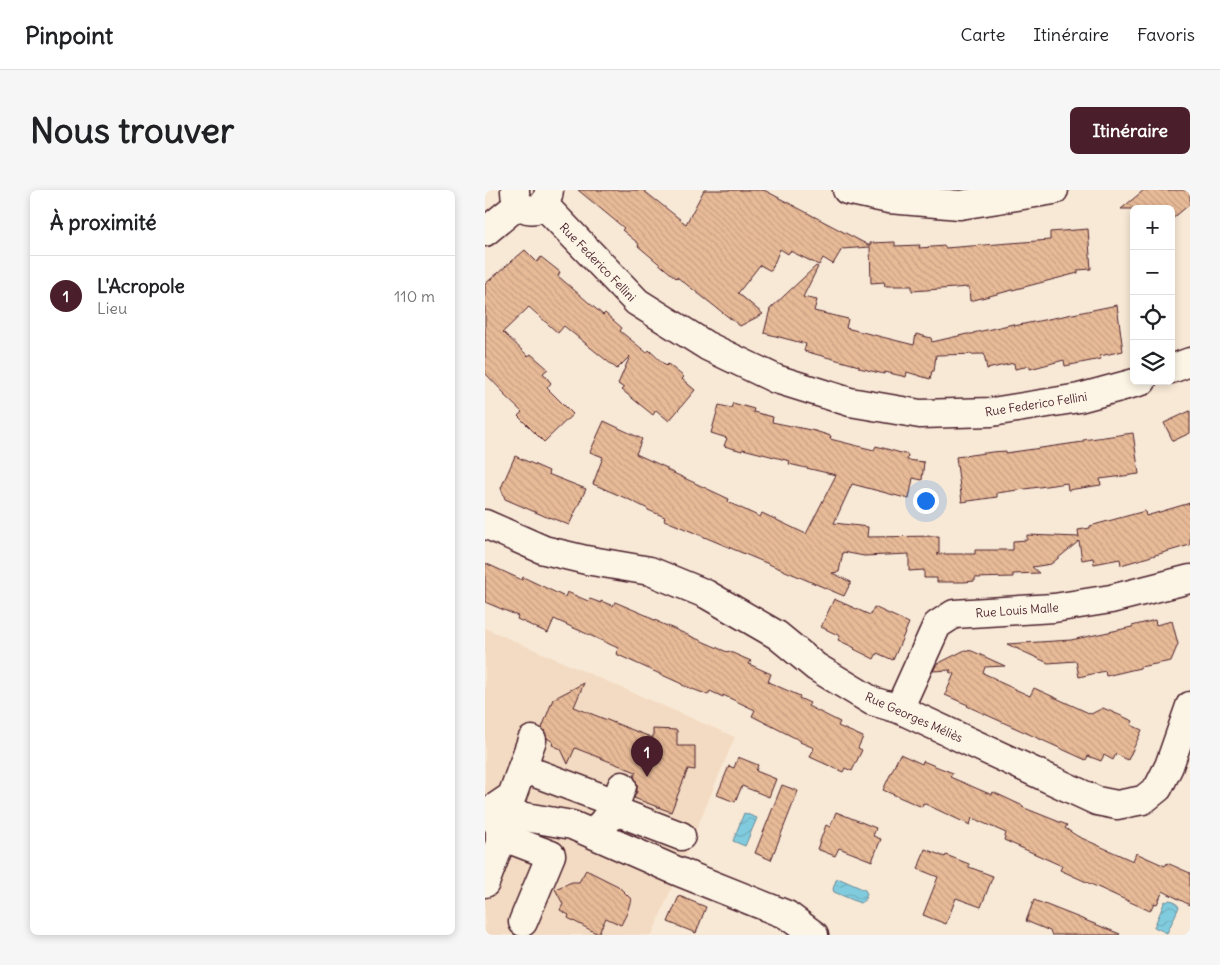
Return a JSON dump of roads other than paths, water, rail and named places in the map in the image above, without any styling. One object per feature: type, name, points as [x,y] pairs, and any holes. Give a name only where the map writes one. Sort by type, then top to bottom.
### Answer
[{"type":"street","points":[[847,190],[889,199],[960,205],[1054,190]]},
{"type":"street","points":[[485,232],[532,197]]},
{"type":"street","name":"Rue Federico Fellini","points":[[532,197],[637,302],[707,346],[776,379],[850,402],[920,414],[992,412],[1079,398],[1130,384]]},
{"type":"street","points":[[1175,368],[1190,362]]},
{"type":"street","name":"Rue Georges Méliès","points":[[485,524],[544,550],[586,560],[651,571],[706,594],[777,635],[816,667],[873,700],[899,710],[1097,801],[1117,805],[1143,800],[1158,788],[1169,766],[1190,706]]},
{"type":"street","name":"Rue Louis Malle","points":[[899,710],[937,624],[954,614],[1054,608],[1111,599],[1190,580]]},
{"type":"street","points":[[487,809],[512,796],[532,740]]},
{"type":"street","points":[[522,768],[612,798],[681,836]]},
{"type":"street","points":[[589,832],[610,818],[612,798]]},
{"type":"street","points":[[487,809],[572,825],[677,871],[787,915],[814,935]]},
{"type":"street","points":[[485,883],[501,836],[500,827],[487,809]]},
{"type":"street","points":[[501,836],[551,855],[523,922]]},
{"type":"water","points":[[744,813],[757,818],[745,846],[733,841]]},
{"type":"water","points":[[840,879],[865,890],[867,894],[864,901],[860,903],[834,892],[836,880]]},
{"type":"water","points":[[1165,901],[1174,901],[1179,907],[1167,933],[1154,927]]},
{"type":"place","name":"L'Acropole","points":[[647,777]]}]
